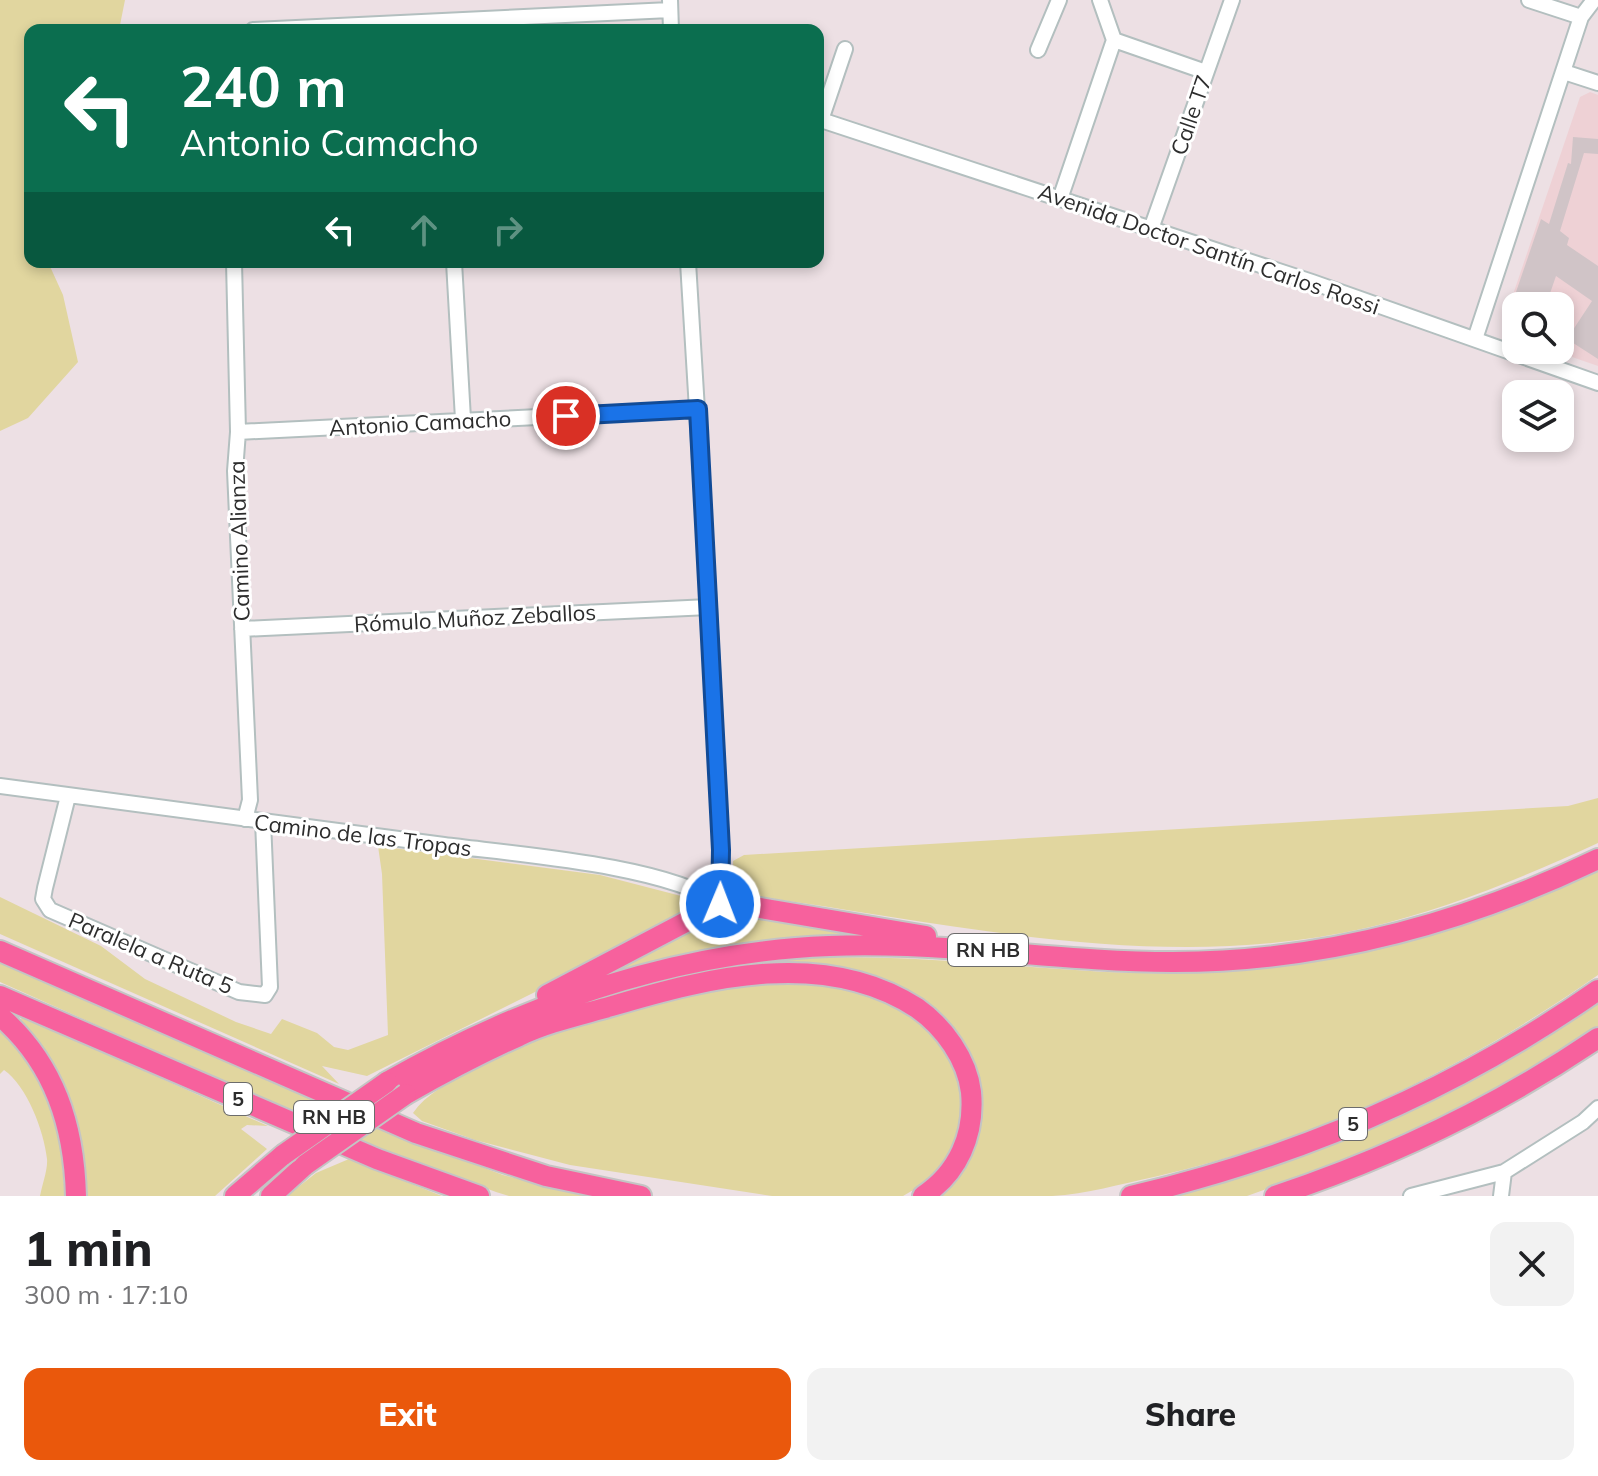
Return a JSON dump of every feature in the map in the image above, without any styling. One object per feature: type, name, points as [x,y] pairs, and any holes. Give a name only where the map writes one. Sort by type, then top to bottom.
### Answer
[{"type":"highway","name":"RN HB","points":[[235,1196],[283,1155],[387,1082],[435,1054],[521,1015],[604,985],[675,965],[749,953],[848,945],[960,948],[1174,962],[1291,954],[1387,936],[1466,914],[1531,890],[1598,859]]},
{"type":"highway","points":[[521,1015],[548,994],[720,904],[932,936],[960,948]]},
{"type":"highway","name":"5","points":[[0,951],[416,1133],[546,1176],[641,1196]]},
{"type":"highway","points":[[271,1196],[305,1165],[406,1094],[521,1034],[695,983],[735,976],[799,973],[856,981],[906,1001],[936,1024],[955,1049],[970,1083],[971,1117],[965,1146],[947,1176],[923,1196]]},
{"type":"highway","name":"5","points":[[1131,1196],[1271,1157],[1398,1106],[1476,1067],[1598,990]]},
{"type":"highway","name":"5","points":[[0,996],[377,1159],[479,1196]]},
{"type":"highway","points":[[0,1016],[33,1050],[60,1099],[73,1144],[76,1196]]},
{"type":"highway","points":[[1275,1196],[1395,1151],[1529,1082],[1598,1038]]},
{"type":"street","points":[[1038,50],[1059,0]]},
{"type":"street","points":[[1060,199],[1114,40],[1100,0]]},
{"type":"street","name":"Calle T7","points":[[1151,229],[1232,0]]},
{"type":"street","points":[[1529,0],[1581,17]]},
{"type":"street","points":[[1475,339],[1581,17],[1594,0]]},
{"type":"street","points":[[457,24],[587,7],[670,5]]},
{"type":"street","points":[[1114,40],[1206,72]]},
{"type":"street","points":[[824,108],[845,49]]},
{"type":"street","points":[[1564,72],[1598,83]]},
{"type":"street","name":"Avenida Doctor Santín Carlos Rossi","points":[[824,120],[1598,383]]},
{"type":"street","name":"Camino Alianza","points":[[234,268],[238,432],[235,471],[250,800],[245,819]]},
{"type":"street","points":[[454,268],[463,419]]},
{"type":"street","points":[[688,268],[709,607],[721,850],[720,904]]},
{"type":"street","name":"Antonio Camacho","points":[[238,432],[698,409]]},
{"type":"street","name":"Rómulo Muñoz Zeballos","points":[[242,629],[709,607]]},
{"type":"street","name":"Camino de las Tropas","points":[[0,786],[573,862],[682,885],[705,893],[720,904]]},
{"type":"street","name":"Paralela a Ruta 5","points":[[68,796],[43,899],[50,910],[239,992],[259,996],[265,995],[270,987],[263,821]]},
{"type":"street","points":[[1411,1196],[1504,1172],[1583,1122],[1598,1108]]},
{"type":"street","points":[[1501,1196],[1504,1172]]},
{"type":"shaded area","points":[[0,0],[125,0],[120,24],[24,24],[24,268],[51,268],[63,295],[78,362],[28,418],[0,431]]},
{"type":"shaded area","points":[[1590,92],[1598,95],[1598,366],[1574,358],[1574,292],[1514,292],[1580,97]]},
{"type":"shaded area","points":[[1598,798],[1598,843],[1513,880],[1426,912],[1366,928],[1289,941],[1211,947],[1134,946],[1056,940],[747,895],[734,882],[733,861],[744,855],[1568,806]]},
{"type":"shaded area","points":[[378,846],[600,875],[685,897],[690,910],[683,918],[367,1076],[322,1066],[339,1084],[0,934],[0,897],[101,946],[145,979],[236,1022],[271,1034],[282,1019],[317,1033],[334,1047],[348,1050],[388,1035],[382,874]]},
{"type":"shaded area","points":[[1598,870],[1598,975],[1547,1009],[1441,1071],[1329,1122],[1214,1162],[1091,1191],[1052,1196],[937,1196],[960,1175],[979,1133],[980,1093],[973,1062],[957,1033],[945,1019],[911,993],[878,977],[844,968],[700,975],[390,1094],[389,1091],[475,1043],[516,1025],[610,993],[705,969],[782,959],[874,958],[1105,972],[1233,970],[1296,963],[1419,938],[1539,897]]},
{"type":"shaded area","points":[[727,912],[859,935],[605,974],[607,971]]},
{"type":"shaded area","points":[[0,962],[327,1105],[305,1118],[0,982]]},
{"type":"shaded area","points":[[813,982],[870,994],[917,1018],[939,1041],[957,1068],[964,1110],[956,1149],[932,1179],[903,1196],[772,1196],[570,1165],[475,1140],[422,1121],[413,1113],[431,1095],[467,1073],[548,1035],[591,1020],[634,1007],[724,989]]},
{"type":"shaded area","points":[[1598,1003],[1598,1026],[1525,1073],[1380,1148],[1247,1196],[1173,1196],[1286,1161],[1394,1118],[1498,1065]]},
{"type":"shaded area","points":[[24,1017],[268,1126],[247,1125],[241,1129],[267,1149],[215,1196],[83,1196],[80,1147],[69,1101],[49,1059],[20,1019]]},
{"type":"shaded area","points":[[0,1025],[11,1035],[50,1094],[59,1129],[65,1196],[40,1196],[47,1167],[45,1148],[27,1098],[12,1077],[4,1070],[0,1074]]},
{"type":"shaded area","points":[[378,1128],[503,1175],[585,1196],[509,1196],[496,1192],[359,1141]]},
{"type":"shaded area","points":[[349,1159],[442,1196],[287,1196],[316,1173]]},
{"type":"building","points":[[1573,137],[1598,139],[1598,154],[1584,153],[1560,231],[1569,238],[1567,245],[1598,266],[1598,359],[1574,344],[1574,328],[1592,301],[1556,276],[1550,292],[1516,292],[1541,219],[1549,224],[1568,163],[1571,164]]},
{"type":"route","points":[[566,416],[698,409],[721,850],[720,904]]}]
